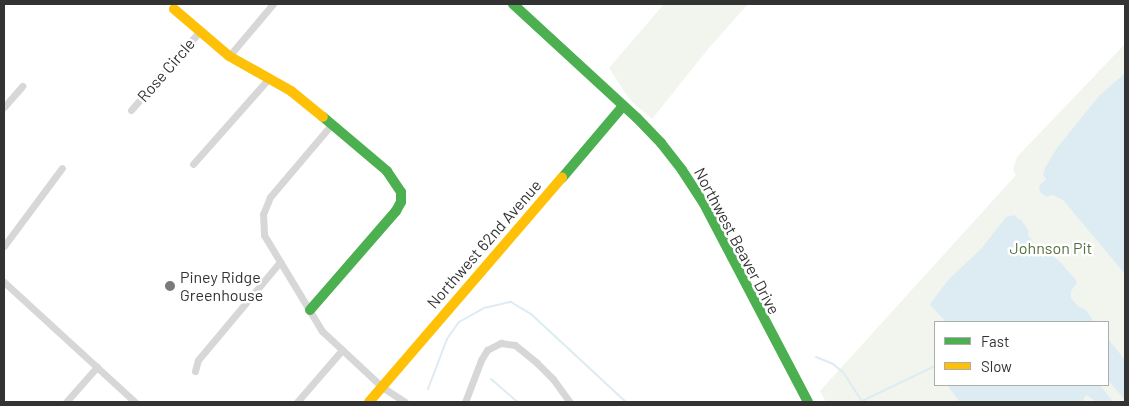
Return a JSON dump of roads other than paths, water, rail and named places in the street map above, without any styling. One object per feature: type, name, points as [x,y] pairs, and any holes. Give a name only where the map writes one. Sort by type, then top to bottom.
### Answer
[{"type":"street","points":[[229,56],[273,4]]},
{"type":"street","name":"Northwest Beaver Drive","points":[[513,4],[661,143],[694,188],[808,402]]},
{"type":"street","points":[[174,9],[229,56],[291,91],[387,171],[401,192],[400,202],[396,211],[310,310]]},
{"type":"street","name":"Rose Circle","points":[[131,110],[200,31]]},
{"type":"street","points":[[193,164],[269,78]]},
{"type":"street","points":[[4,107],[22,86]]},
{"type":"street","name":"Northwest 62nd Avenue","points":[[369,402],[623,106]]},
{"type":"street","points":[[332,125],[266,204],[262,224],[264,235],[322,331],[382,387],[405,402]]},
{"type":"street","points":[[4,246],[62,168]]},
{"type":"street","points":[[195,371],[198,360],[280,262]]},
{"type":"street","points":[[4,282],[135,402]]},
{"type":"street","points":[[465,402],[481,360],[487,350],[501,343],[515,345],[536,362],[553,379],[570,402]]},
{"type":"street","points":[[297,402],[342,350]]},
{"type":"street","points":[[66,402],[97,367]]},
{"type":"waterway","points":[[428,389],[447,339],[459,322],[484,308],[511,302],[531,314],[626,402]]},
{"type":"waterway","points":[[816,357],[833,364],[843,372],[861,400]]},
{"type":"waterway","points":[[862,401],[934,366]]},
{"type":"waterway","points":[[491,379],[517,402]]},
{"type":"place","name":"Piney Ridge Greenhouse","points":[[170,286]]},
{"type":"park label","name":"Johnson Pit","points":[[1051,248]]}]
